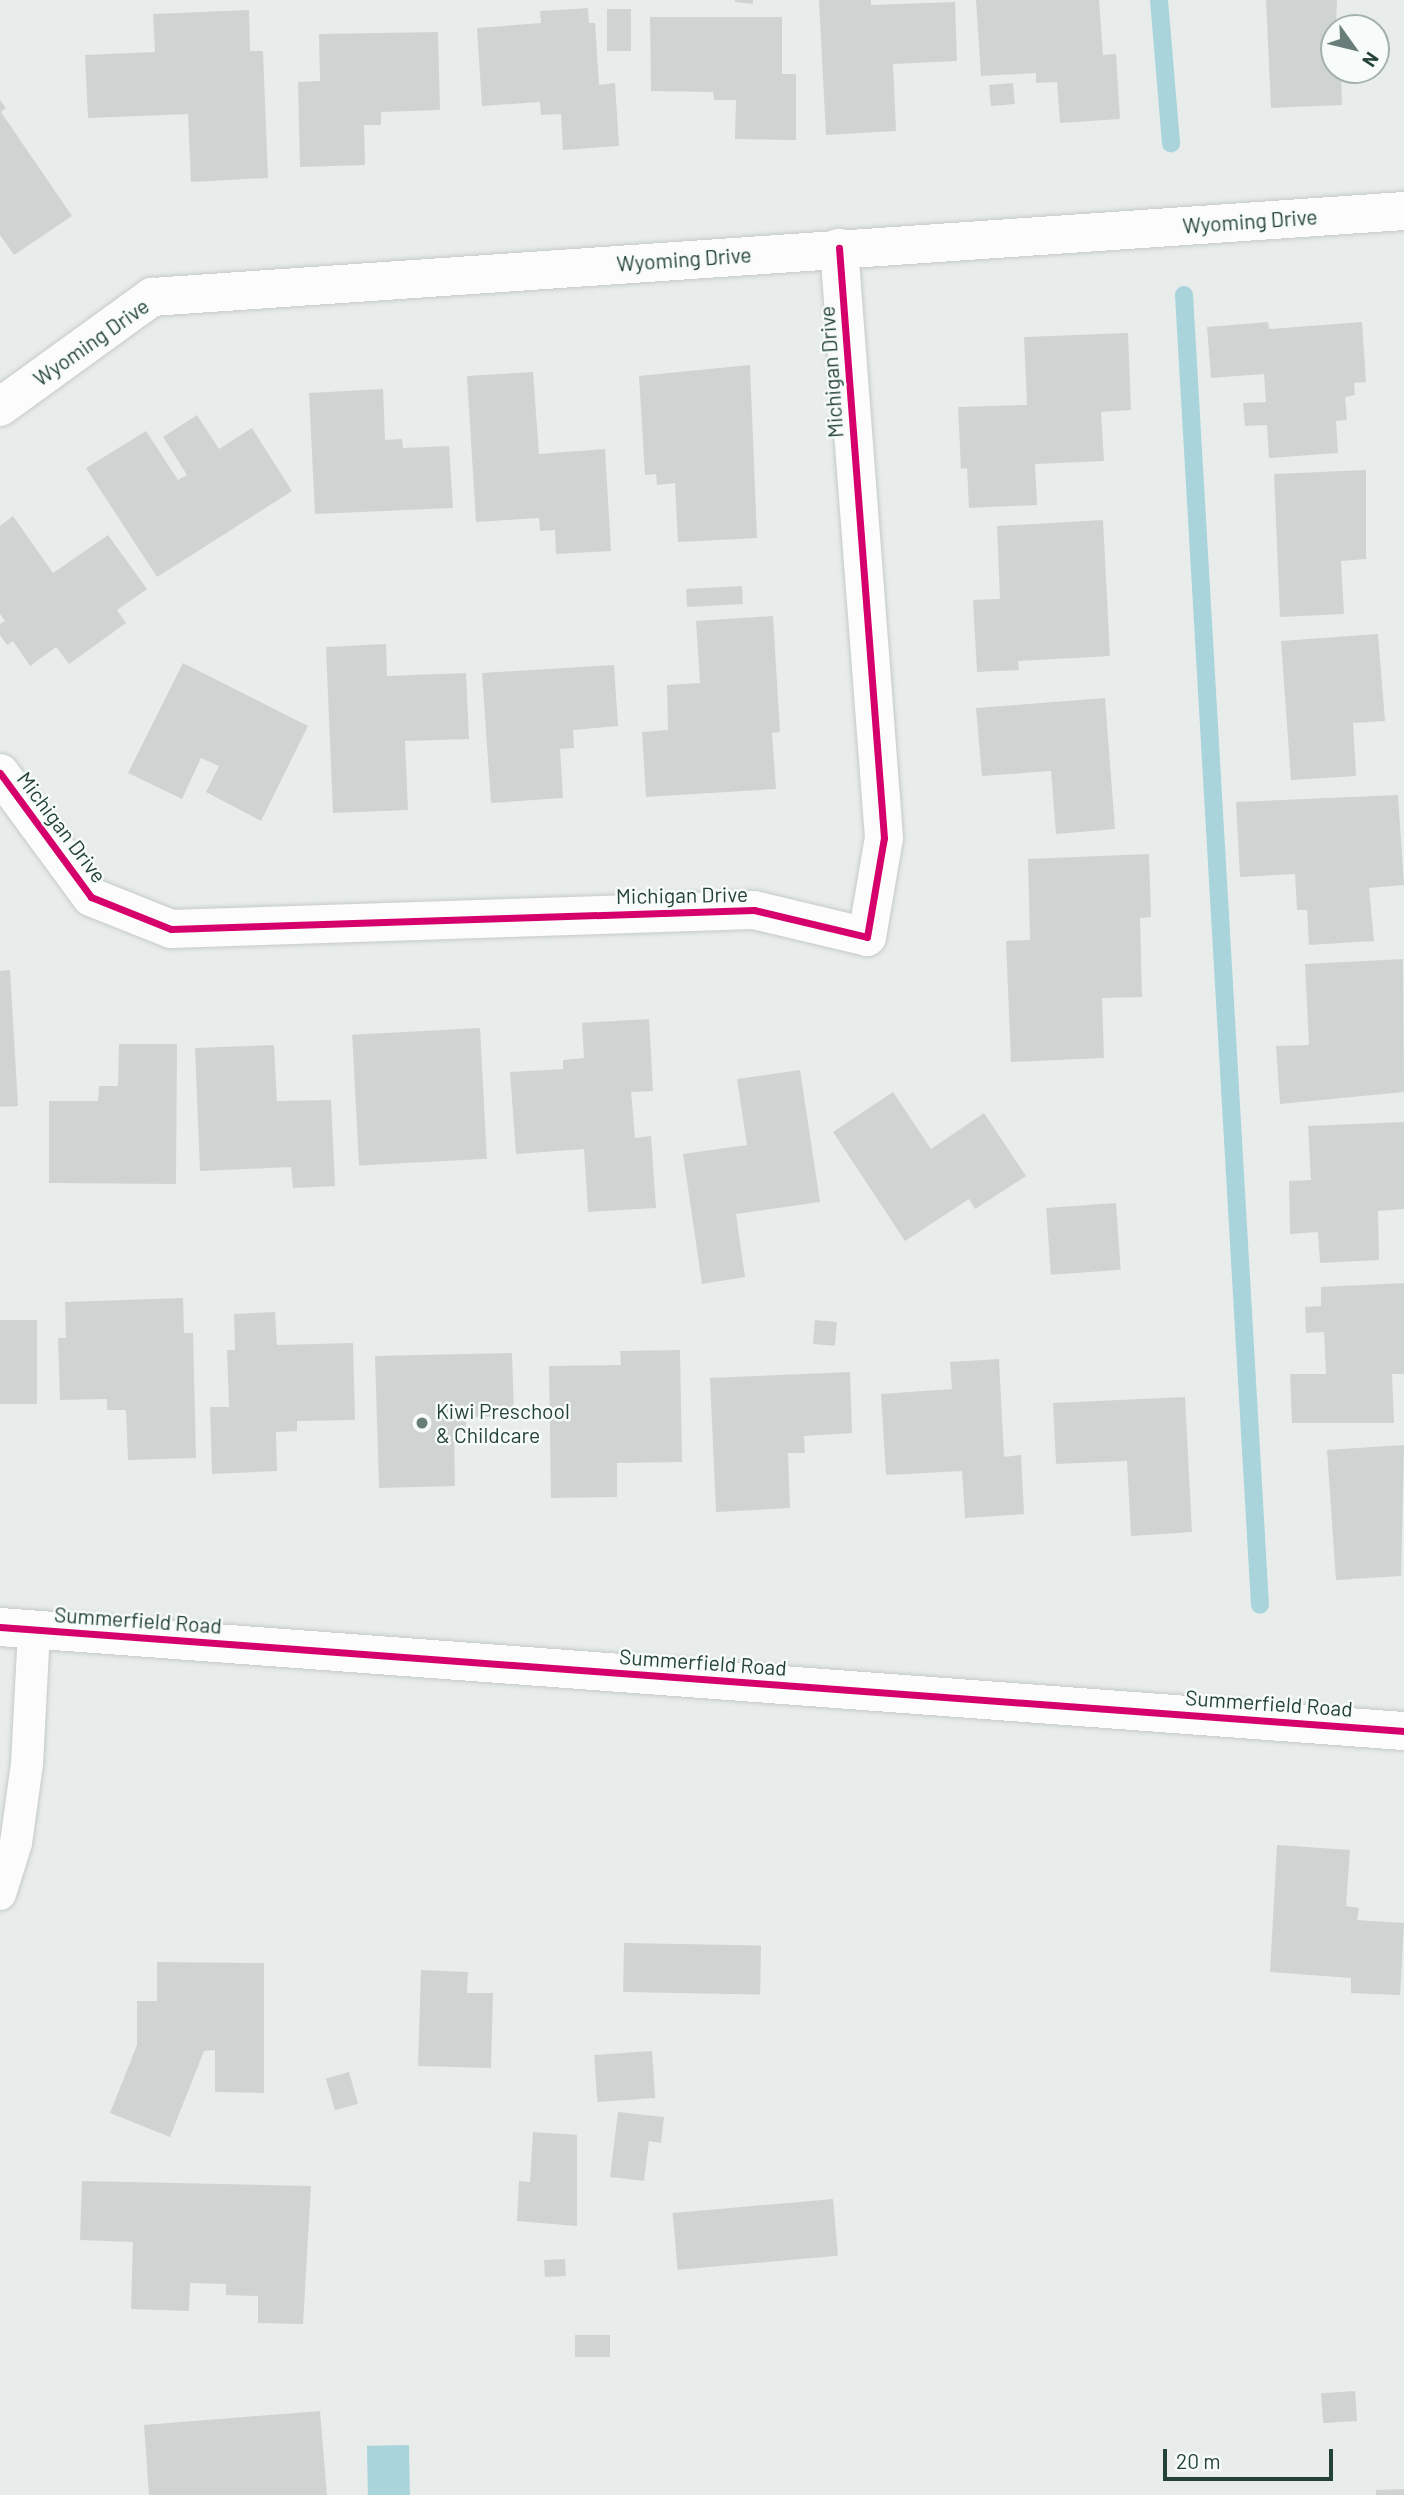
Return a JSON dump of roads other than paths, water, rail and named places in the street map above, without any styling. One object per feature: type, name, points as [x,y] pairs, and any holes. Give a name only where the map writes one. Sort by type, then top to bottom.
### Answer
[{"type":"street","name":"Wyoming Drive","points":[[0,407],[152,297],[1404,211]]},
{"type":"street","name":"Michigan Drive","points":[[0,773],[90,897],[172,929],[754,910],[867,937],[884,838],[839,248]]},
{"type":"street","name":"Summerfield Road","points":[[17,1629],[1404,1731]]},
{"type":"lane","points":[[0,1894],[16,1843],[27,1764],[17,1629]]},
{"type":"water","points":[[409,2445],[410,2495],[368,2495],[367,2446]]},
{"type":"waterway","points":[[1159,0],[1171,144]]},
{"type":"waterway","points":[[1184,295],[1260,1605]]},
{"type":"place","name":"Kiwi Preschool & Childcare","points":[[422,1423]]}]
